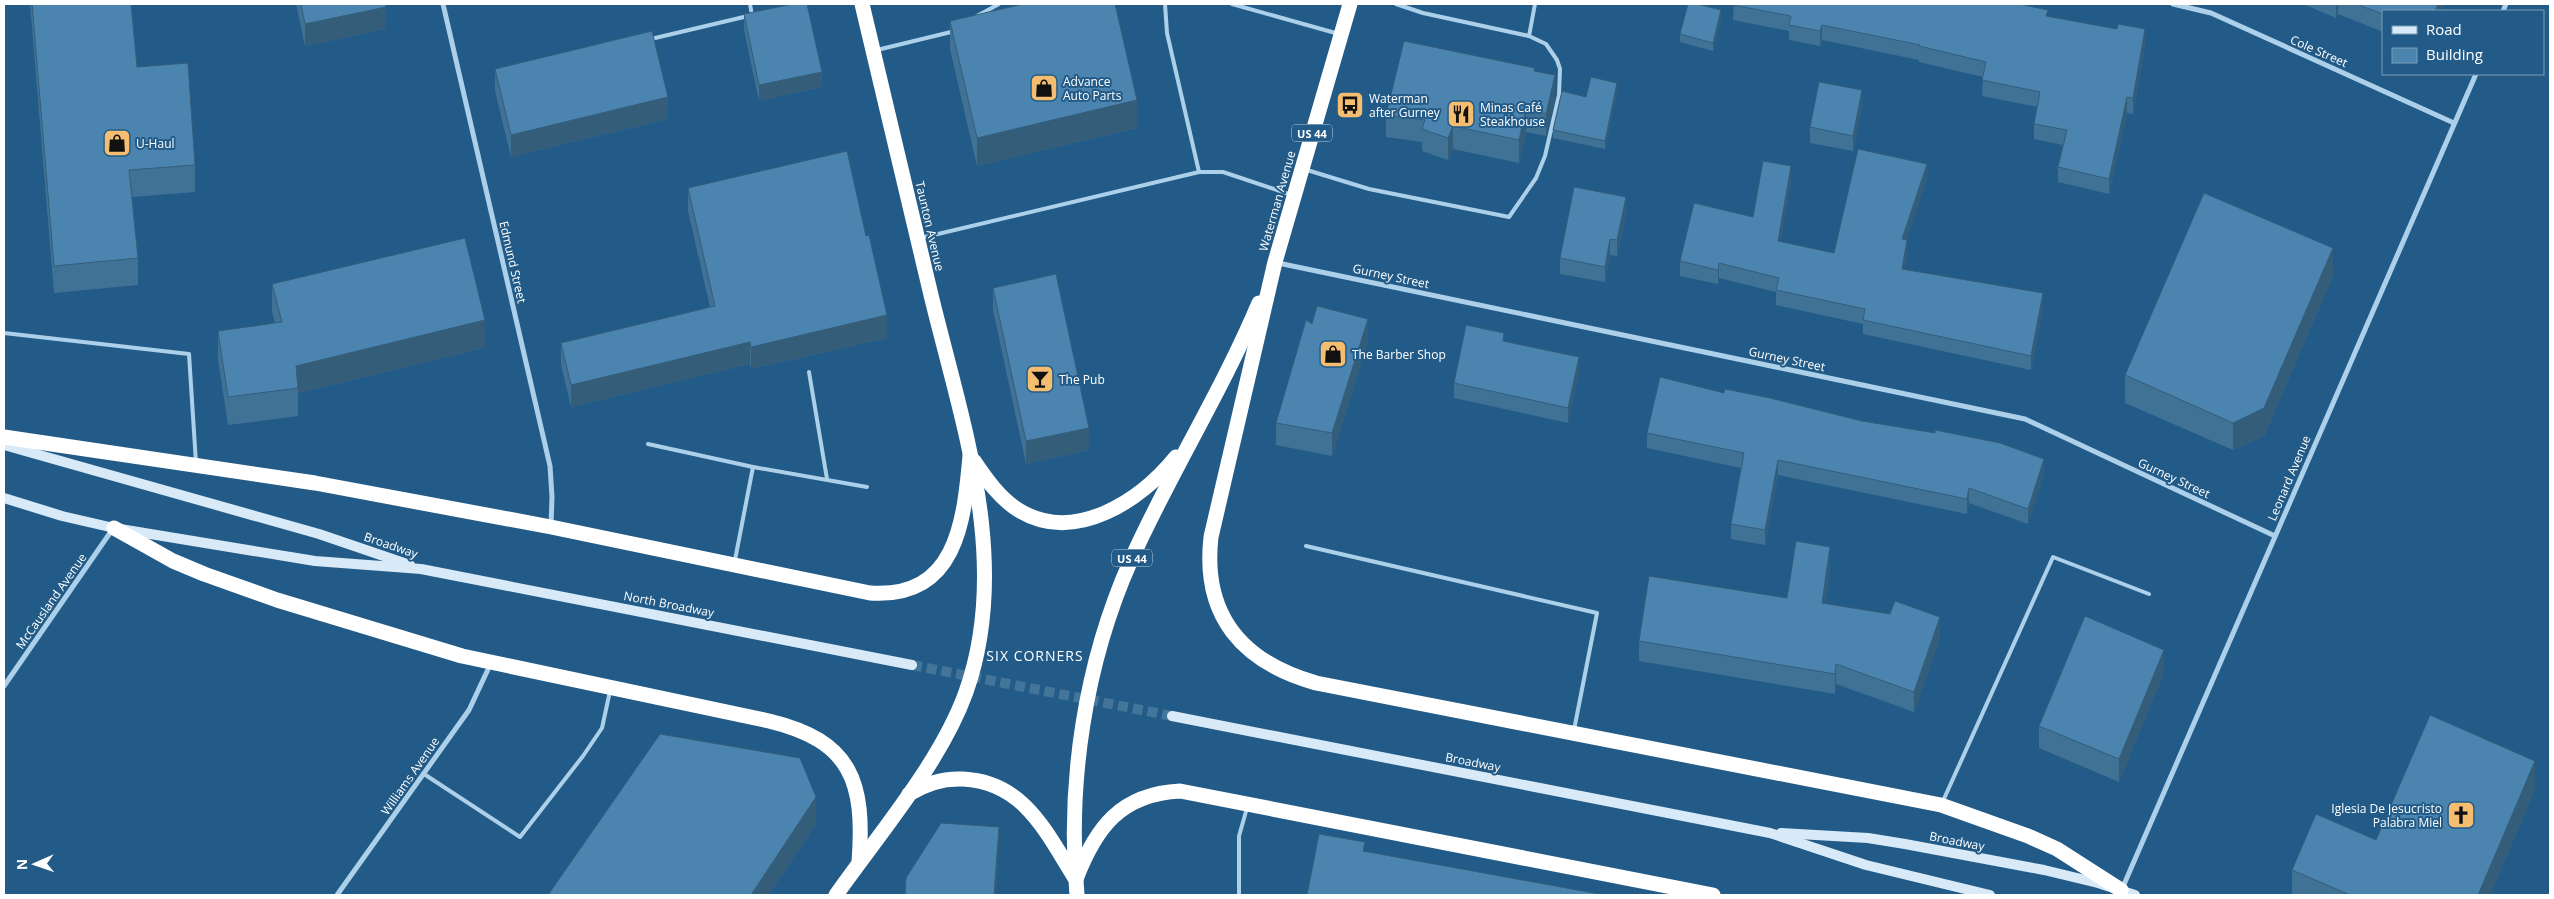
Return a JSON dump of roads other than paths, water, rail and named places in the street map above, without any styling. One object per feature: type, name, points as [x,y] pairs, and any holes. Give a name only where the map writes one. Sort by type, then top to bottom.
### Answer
[{"type":"highway","name":"Taunton Avenue","points":[[858,863],[906,796],[943,740],[956,715],[966,693],[978,649],[984,605],[984,548],[970,456],[862,4]]},
{"type":"highway","name":"Waterman Avenue","points":[[1275,262],[1350,4]]},
{"type":"highway","points":[[1275,262],[1211,537],[1210,575],[1212,591],[1236,637],[1258,659],[1302,679],[1941,805],[2000,824],[2057,849],[2128,893]]},
{"type":"highway","name":"US 44","points":[[1078,895],[1074,850],[1077,778],[1082,737],[1096,661],[1107,623],[1130,561],[1256,309],[1275,262]]},
{"type":"highway","points":[[4,437],[314,483],[551,527],[870,593],[888,594],[918,586],[937,571],[952,549],[964,509],[970,456]]},
{"type":"highway","points":[[970,456],[994,488],[1019,511],[1047,522],[1079,523],[1116,508],[1135,495],[1161,473],[1191,438]]},
{"type":"highway","points":[[114,528],[174,561],[238,587],[396,638],[491,663],[769,721],[804,731],[820,739],[842,760],[855,787],[860,822],[858,863],[836,895]]},
{"type":"highway","points":[[906,796],[929,784],[958,779],[975,780],[1005,789],[1029,810],[1054,843],[1076,879]]},
{"type":"highway","points":[[1076,879],[1092,844],[1112,816],[1134,801],[1149,795],[1180,792],[1248,803],[1712,895]]},
{"type":"main road","name":"Broadway","points":[[4,445],[319,534],[421,568]]},
{"type":"main road","name":"Broadway","points":[[4,498],[62,516],[114,528],[315,561],[421,568]]},
{"type":"main road","name":"North Broadway","points":[[421,568],[912,665]]},
{"type":"main road","name":"Broadway","points":[[1172,716],[1770,833],[1866,865],[1990,895]]},
{"type":"main road","name":"Broadway","points":[[1770,833],[1828,835],[1896,842],[2044,870],[2128,893]]},
{"type":"street","name":"Edmund Street","points":[[443,4],[550,466],[551,527]]},
{"type":"street","name":"Cole Street","points":[[2173,4],[2211,13],[2454,123]]},
{"type":"street","name":"Leonard Avenue","points":[[2128,893],[2275,536],[2476,75]]},
{"type":"street","name":"Gurney Street","points":[[1275,262],[2025,419],[2275,536]]},
{"type":"street","name":"McCausland Avenue","points":[[4,686],[114,528]]},
{"type":"street","name":"Williams Avenue","points":[[337,895],[468,710],[491,663]]},
{"type":"lane","points":[[750,4],[752,15]]},
{"type":"lane","points":[[971,20],[999,4]]},
{"type":"lane","points":[[1165,4],[1166,33],[1199,172]]},
{"type":"lane","points":[[1232,4],[1341,35]]},
{"type":"lane","points":[[1302,168],[1369,189],[1509,217],[1542,168],[1559,89],[1560,69],[1552,50],[1546,44],[1529,36],[1423,13],[1396,4]]},
{"type":"lane","points":[[1529,36],[1536,4]]},
{"type":"lane","points":[[640,41],[762,13]]},
{"type":"lane","points":[[873,51],[944,34],[959,28]]},
{"type":"lane","points":[[918,239],[1199,172],[1223,172],[1294,195]]},
{"type":"lane","points":[[4,333],[189,354],[196,465]]},
{"type":"lane","points":[[809,372],[827,480]]},
{"type":"lane","points":[[648,444],[753,467],[867,487]]},
{"type":"lane","points":[[734,565],[753,467]]},
{"type":"lane","points":[[1306,546],[1597,612],[1573,732]]},
{"type":"lane","points":[[1941,805],[2053,557],[2149,594]]},
{"type":"lane","points":[[424,774],[520,837],[583,756],[602,728],[610,688]]},
{"type":"lane","points":[[1239,895],[1239,836],[1248,803]]},
{"type":"tunnel","points":[[912,665],[1172,716]]},
{"type":"place","name":"Advance Auto Parts","points":[[1044,88]]},
{"type":"place","name":"Waterman after Gurney","points":[[1350,105]]},
{"type":"place","name":"Minas Café Steakhouse","points":[[1461,114]]},
{"type":"place","name":"U-Haul","points":[[117,143]]},
{"type":"place","name":"The Barber Shop","points":[[1333,354]]},
{"type":"place","name":"The Pub","points":[[1040,379]]},
{"type":"place","name":"Iglesia De Jesucristo Palabra Miel","points":[[2461,815]]},
{"type":"district","name":"SIX CORNERS","points":[[1035,655]]}]
